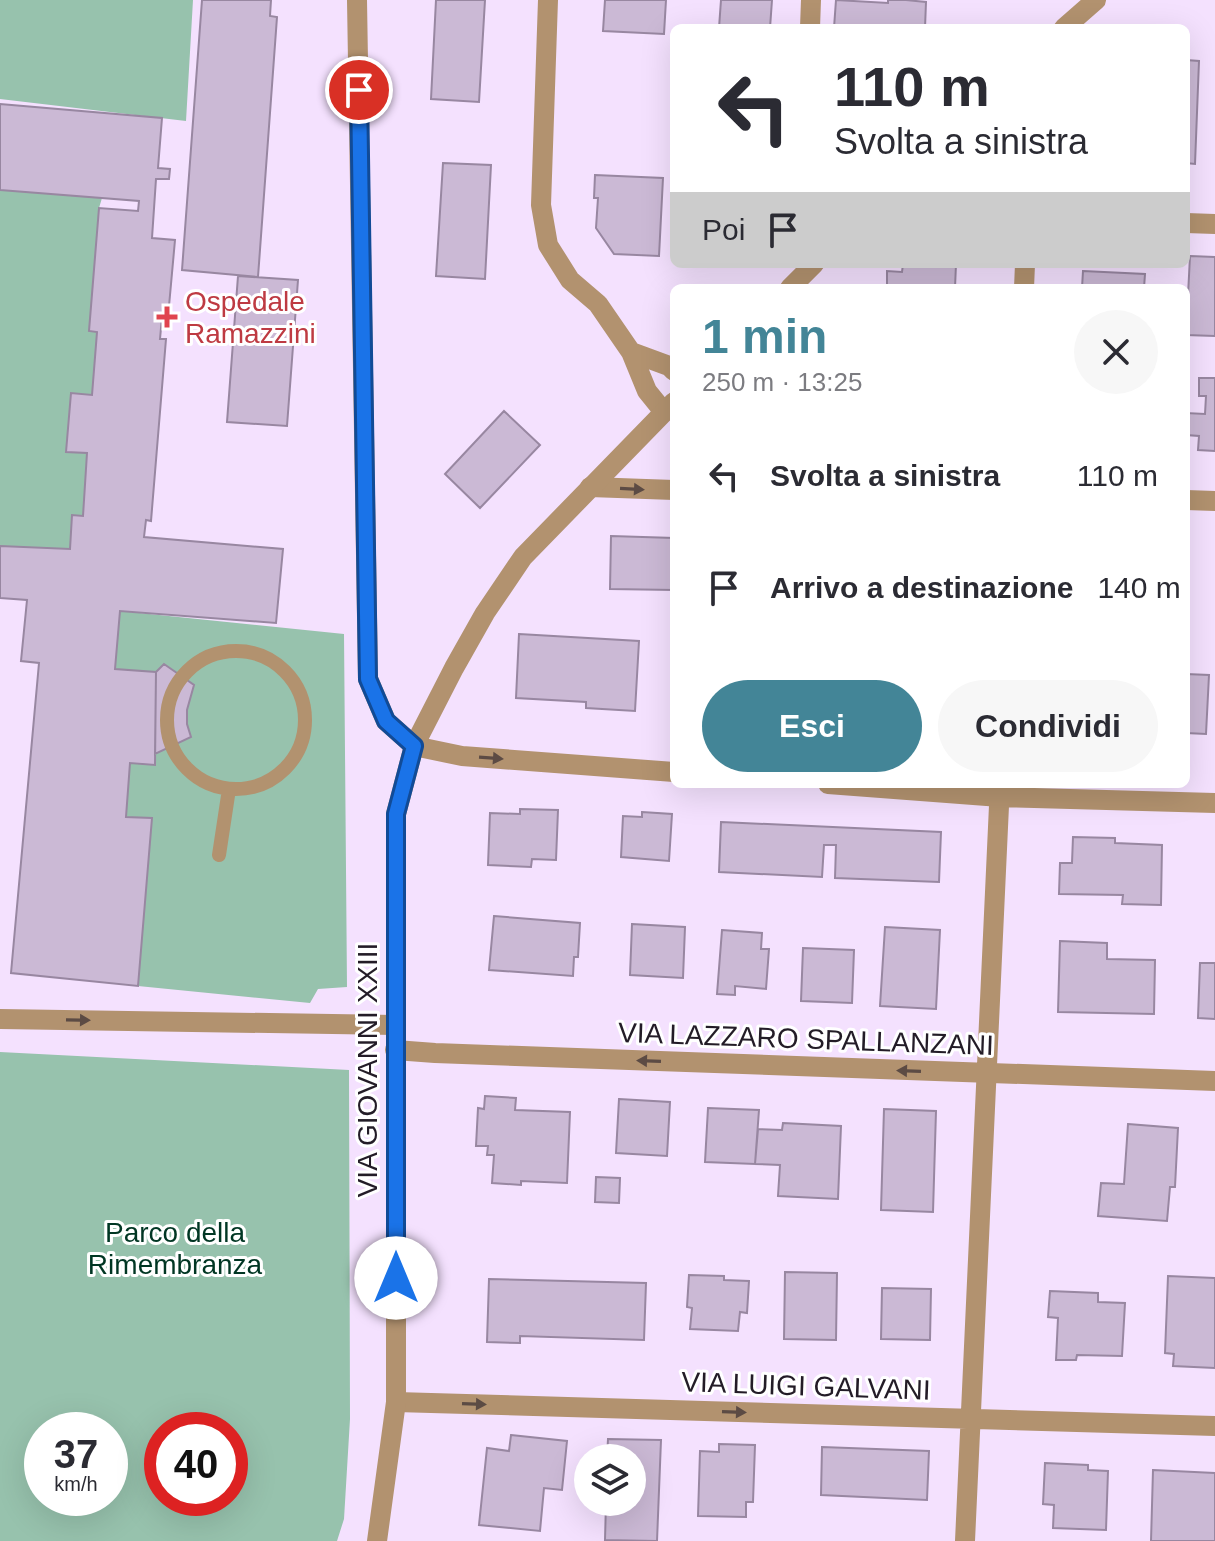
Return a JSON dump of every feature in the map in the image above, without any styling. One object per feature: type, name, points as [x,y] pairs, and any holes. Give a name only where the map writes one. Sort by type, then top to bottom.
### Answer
[{"type":"street","points":[[357,0],[368,679],[386,721],[414,746],[462,756],[670,772]]},
{"type":"street","points":[[548,0],[541,205],[548,245],[570,280],[598,304],[631,352],[647,391],[669,407]]},
{"type":"street","points":[[810,24],[811,0]]},
{"type":"street","points":[[1069,24],[1096,0]]},
{"type":"street","points":[[1190,223],[1215,224]]},
{"type":"street","points":[[631,352],[670,367]]},
{"type":"street","name":"VIA GIOVANNI XXIII","points":[[377,1541],[396,1402],[396,814],[414,746],[485,613],[523,557],[669,407]]},
{"type":"street","points":[[590,487],[670,490]]},
{"type":"street","points":[[1190,500],[1215,501]]},
{"type":"street","points":[[943,788],[1215,803]]},
{"type":"street","points":[[965,1541],[1000,790]]},
{"type":"street","points":[[0,1019],[395,1025]]},
{"type":"street","name":"VIA LAZZARO SPALLANZANI","points":[[395,1050],[1215,1081]]},
{"type":"street","name":"VIA LUIGI GALVANI","points":[[396,1402],[1215,1426]]},
{"type":"lane","points":[[240,650],[264,656],[300,680],[298,689],[304,709],[304,730],[298,750],[286,767],[270,781],[250,788],[229,789],[206,783],[186,769],[173,749],[166,726],[168,702],[178,680],[195,663],[217,653],[240,650]]},
{"type":"lane","points":[[219,855],[229,789]]},
{"type":"green space","points":[[0,0],[193,0],[186,121],[0,99]]},
{"type":"green space","points":[[0,190],[102,198],[89,331],[97,332],[83,516],[72,516],[70,549],[0,546]]},
{"type":"green space","points":[[120,611],[344,634],[347,987],[318,989],[310,1003],[138,986],[152,819],[126,817],[130,763],[155,765],[156,673],[115,669]]},
{"type":"green space","name":"Parco della Rimembranza","points":[[0,1052],[349,1070],[350,1419],[344,1519],[337,1541],[0,1541]]},
{"type":"building","points":[[202,0],[271,0],[270,16],[277,17],[258,277],[182,270]]},
{"type":"building","points":[[436,0],[485,0],[479,102],[431,99]]},
{"type":"building","points":[[605,0],[666,0],[664,34],[603,31]]},
{"type":"building","points":[[721,0],[772,0],[770,24],[719,24]]},
{"type":"building","points":[[836,0],[926,2],[925,24],[834,24]]},
{"type":"building","points":[[1190,60],[1199,61],[1195,164],[1190,163]]},
{"type":"building","points":[[0,104],[162,118],[158,168],[170,169],[169,179],[156,179],[152,238],[175,240],[169,306],[163,306],[160,339],[166,339],[151,521],[146,520],[144,537],[283,549],[276,623],[120,611],[115,669],[156,672],[155,765],[130,763],[126,817],[152,818],[138,986],[11,973],[39,663],[21,661],[27,600],[0,598],[0,546],[70,549],[72,515],[83,516],[87,453],[66,452],[71,393],[92,395],[97,332],[89,331],[99,208],[138,211],[139,201],[0,190]]},
{"type":"building","points":[[443,163],[491,165],[485,279],[436,276]]},
{"type":"building","points":[[595,175],[663,178],[659,256],[614,254],[596,228],[598,198],[594,198]]},
{"type":"building","points":[[1190,256],[1215,257],[1215,336],[1190,335]]},
{"type":"building","points":[[902,268],[956,268],[955,284],[887,284],[887,271],[902,272]]},
{"type":"building","points":[[1083,271],[1145,274],[1144,284],[1082,284]]},
{"type":"building","points":[[238,276],[298,280],[287,426],[227,422]]},
{"type":"building","points":[[1199,378],[1215,378],[1215,451],[1198,450],[1199,436],[1190,435],[1190,413],[1205,414],[1206,396],[1199,396]]},
{"type":"building","points":[[504,411],[540,445],[480,508],[445,474]]},
{"type":"building","points":[[611,536],[670,538],[670,590],[610,589]]},
{"type":"building","points":[[519,634],[639,641],[635,711],[586,708],[586,702],[516,698]]},
{"type":"building","points":[[164,664],[194,685],[187,710],[191,737],[155,754],[156,672]]},
{"type":"building","points":[[1190,674],[1209,675],[1206,734],[1190,733]]},
{"type":"building","points":[[520,809],[558,810],[556,860],[532,859],[531,867],[488,865],[490,813],[520,814]]},
{"type":"building","points":[[642,812],[672,814],[669,861],[621,857],[623,816],[642,817]]},
{"type":"building","points":[[721,822],[941,832],[939,882],[835,878],[836,845],[824,845],[822,877],[719,872]]},
{"type":"building","points":[[1073,837],[1115,838],[1115,843],[1162,845],[1161,905],[1122,904],[1123,895],[1059,894],[1060,863],[1072,863]]},
{"type":"building","points":[[494,916],[580,923],[578,957],[574,957],[573,976],[489,970]]},
{"type":"building","points":[[632,924],[685,927],[683,978],[630,975]]},
{"type":"building","points":[[885,927],[940,930],[936,1009],[880,1006]]},
{"type":"building","points":[[722,930],[762,933],[761,949],[769,949],[766,989],[735,986],[735,995],[717,994]]},
{"type":"building","points":[[1060,941],[1107,943],[1107,959],[1155,960],[1154,1014],[1058,1012]]},
{"type":"building","points":[[803,948],[854,950],[852,1003],[801,1001]]},
{"type":"building","points":[[1200,963],[1215,963],[1215,1019],[1198,1018]]},
{"type":"building","points":[[485,1096],[516,1098],[515,1110],[570,1112],[567,1183],[492,1183],[494,1155],[487,1155],[488,1146],[476,1146],[478,1108],[484,1109]]},
{"type":"building","points":[[619,1099],[670,1102],[667,1156],[616,1153]]},
{"type":"building","points":[[708,1108],[759,1110],[755,1164],[705,1162]]},
{"type":"building","points":[[884,1109],[936,1111],[933,1212],[881,1210]]},
{"type":"building","points":[[783,1123],[841,1126],[838,1199],[778,1196],[780,1165],[755,1164],[758,1129],[782,1130]]},
{"type":"building","points":[[1128,1124],[1178,1128],[1175,1187],[1170,1187],[1167,1221],[1098,1216],[1101,1183],[1124,1184]]},
{"type":"building","points":[[596,1177],[620,1178],[619,1203],[595,1202]]},
{"type":"building","points":[[785,1272],[837,1273],[836,1340],[784,1339]]},
{"type":"building","points":[[689,1275],[724,1276],[724,1280],[749,1281],[747,1313],[740,1312],[738,1331],[690,1329],[692,1308],[687,1307]]},
{"type":"building","points":[[1168,1276],[1215,1278],[1215,1368],[1173,1366],[1174,1354],[1165,1353]]},
{"type":"building","points":[[489,1279],[646,1283],[644,1340],[520,1336],[520,1343],[487,1342]]},
{"type":"building","points":[[882,1288],[931,1289],[930,1340],[881,1339]]},
{"type":"building","points":[[1050,1291],[1098,1293],[1098,1302],[1125,1303],[1122,1356],[1077,1355],[1076,1360],[1056,1360],[1058,1318],[1048,1317]]},
{"type":"building","points":[[511,1435],[567,1441],[562,1490],[544,1488],[540,1531],[479,1525],[487,1448],[509,1451]]},
{"type":"building","points":[[608,1439],[661,1440],[657,1541],[605,1540],[606,1516],[646,1516],[646,1444],[608,1444]]},
{"type":"building","points":[[719,1444],[755,1445],[753,1502],[746,1502],[746,1517],[698,1516],[700,1451],[719,1452]]},
{"type":"building","points":[[822,1447],[929,1451],[927,1500],[821,1495]]},
{"type":"building","points":[[1045,1463],[1088,1465],[1088,1470],[1108,1471],[1106,1530],[1053,1528],[1054,1505],[1043,1504]]},
{"type":"building","points":[[1153,1470],[1215,1473],[1215,1541],[1151,1541]]},
{"type":"place","name":"Ospedale Ramazzini","points":[[167,317]]},
{"type":"route","points":[[359,90],[368,679],[386,721],[414,746],[396,814],[396,1278]]}]
